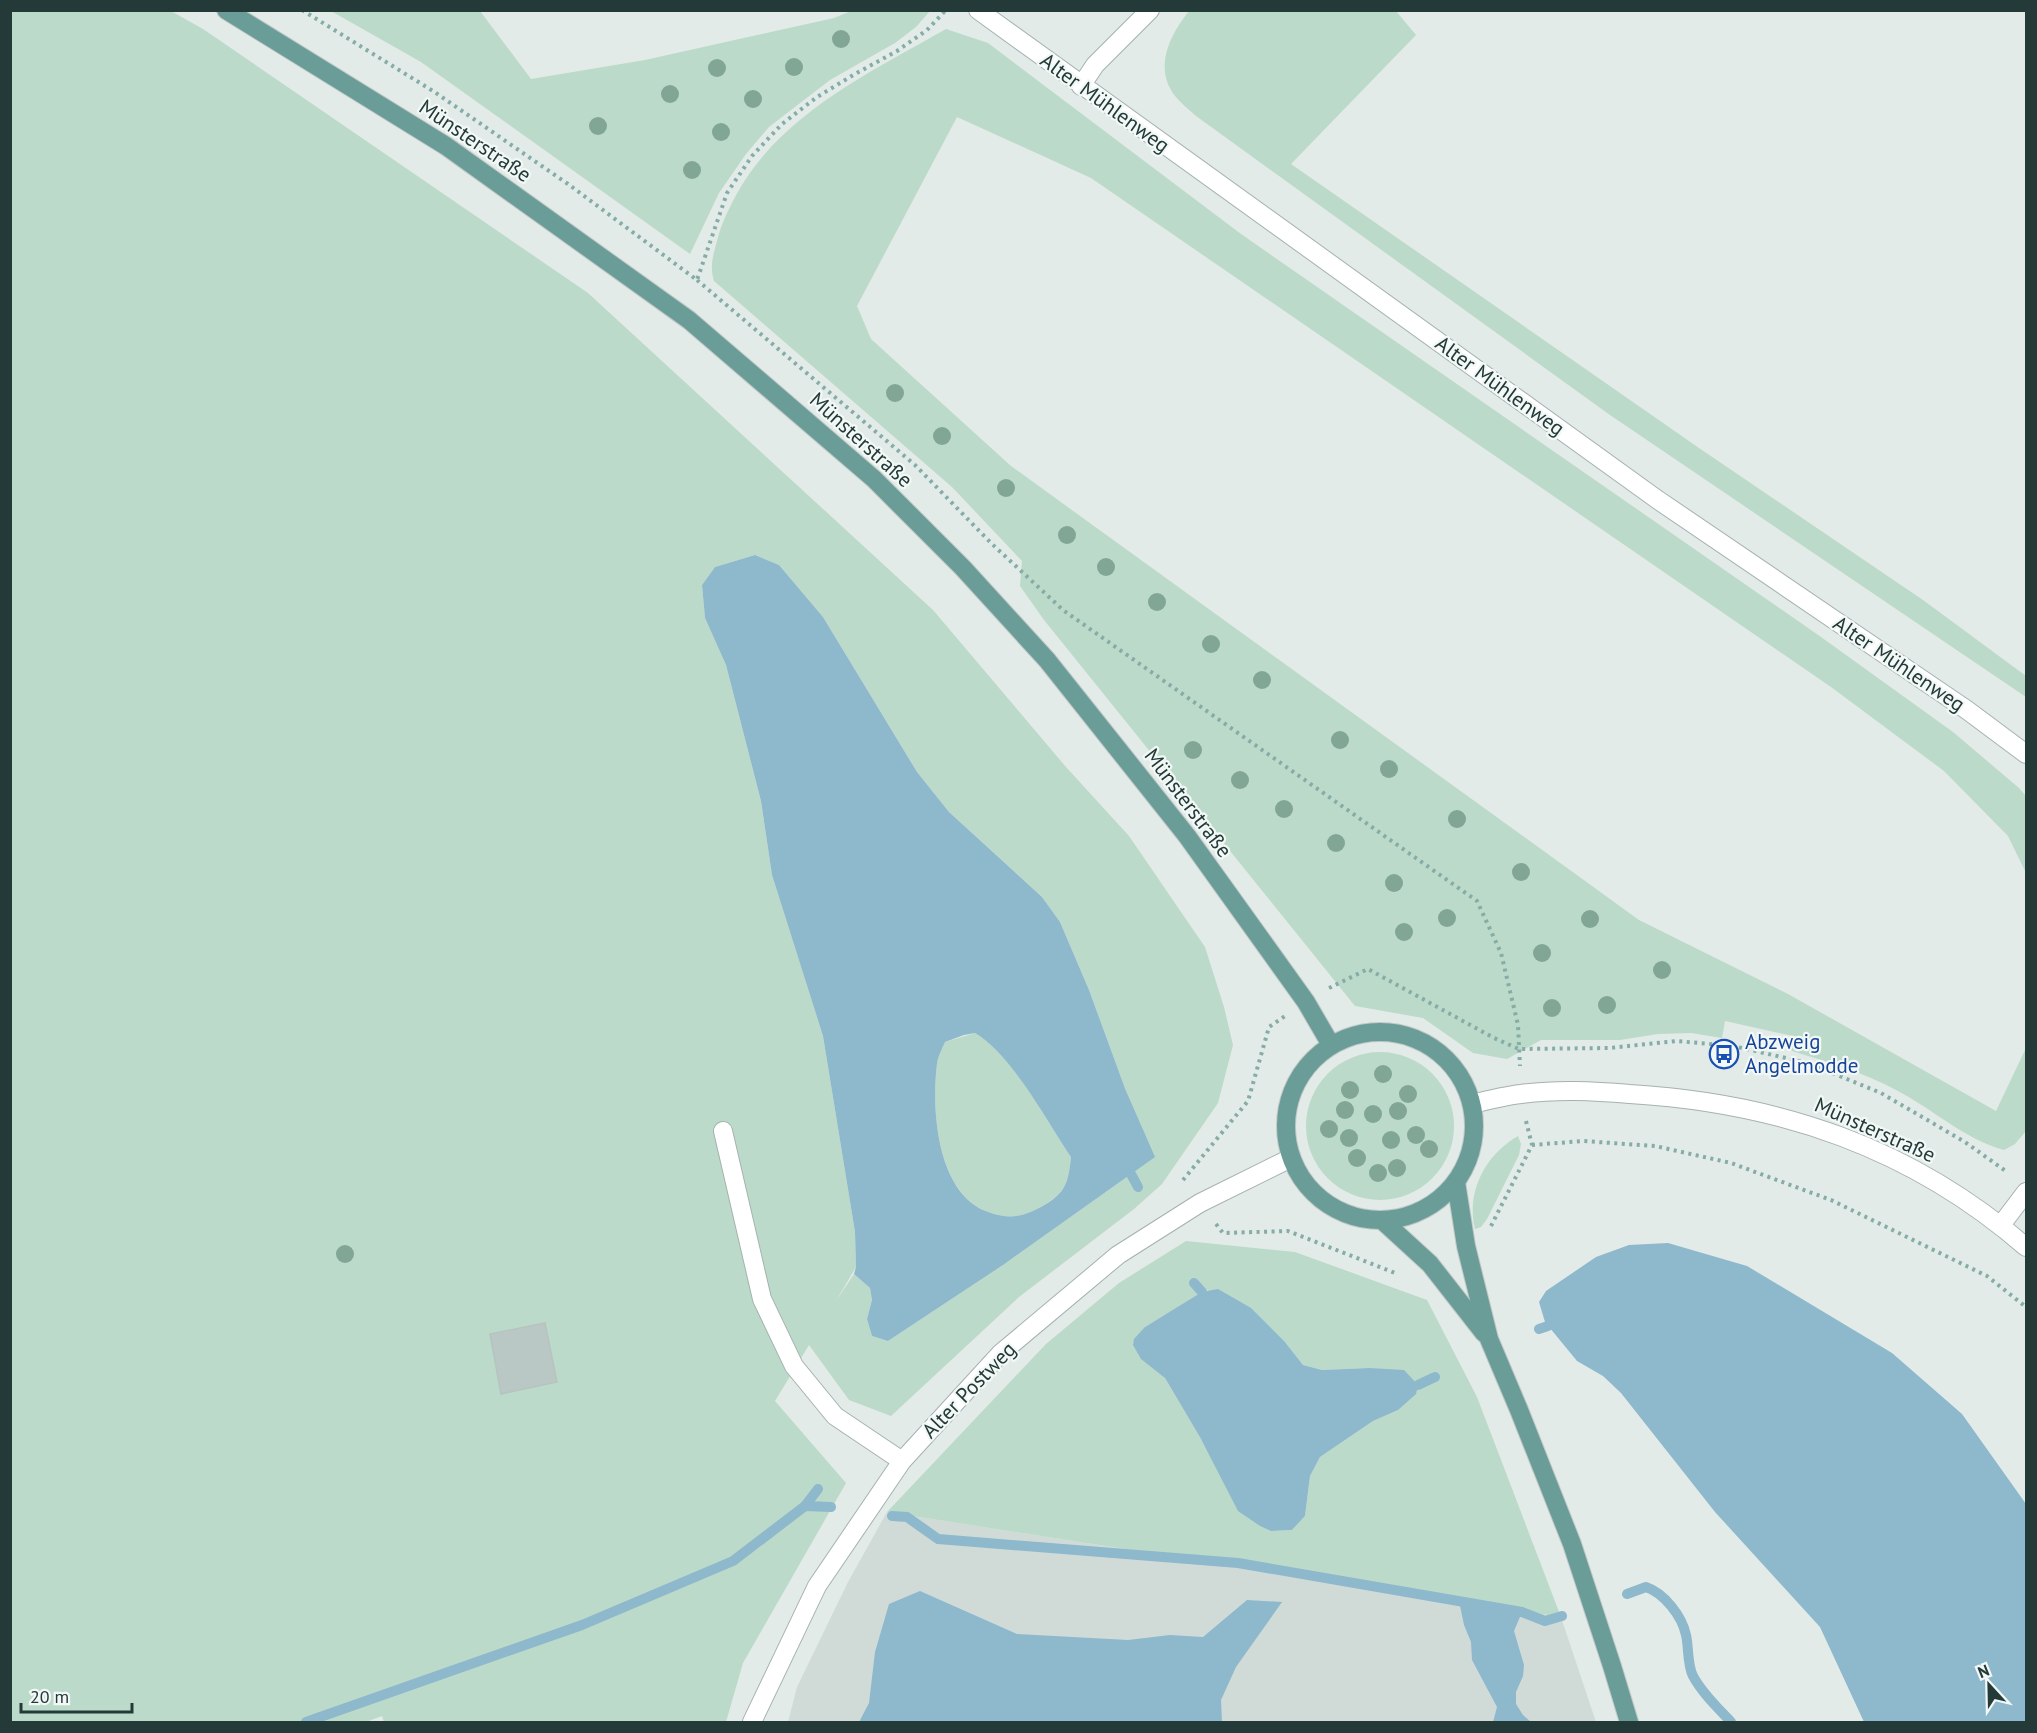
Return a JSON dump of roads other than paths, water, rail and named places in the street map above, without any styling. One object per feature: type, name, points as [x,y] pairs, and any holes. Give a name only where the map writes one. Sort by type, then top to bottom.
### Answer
[{"type":"main road","name":"Münsterstraße","points":[[226,10],[446,146],[689,320],[874,479],[963,568],[1047,660],[1187,836],[1306,1002],[1331,1045]]},
{"type":"main road","points":[[1388,1032],[1417,1039],[1441,1054],[1460,1076],[1472,1104],[1474,1131],[1468,1158],[1456,1182],[1436,1202],[1411,1215],[1383,1221],[1354,1217],[1327,1204],[1305,1184],[1291,1158],[1285,1126],[1291,1094],[1307,1066],[1331,1045],[1359,1034],[1388,1032]]},
{"type":"main road","points":[[1456,1182],[1466,1246],[1489,1339],[1572,1544],[1629,1722]]},
{"type":"main road","points":[[1383,1221],[1430,1264],[1489,1339]]},
{"type":"street","name":"Alter Mühlenweg","points":[[978,10],[1658,500],[1967,710],[2026,754]]},
{"type":"street","points":[[1081,86],[1095,65],[1150,10]]},
{"type":"street","name":"Münsterstraße","points":[[1472,1104],[1521,1094],[1574,1090],[1675,1096],[1775,1114],[1832,1131],[1893,1158],[1953,1191],[2001,1225],[2026,1247]]},
{"type":"street","points":[[723,1131],[762,1299],[794,1366],[835,1416],[902,1461]]},
{"type":"street","name":"Alter Postweg","points":[[752,1722],[817,1586],[902,1461],[1000,1354],[1118,1254],[1200,1203],[1291,1158]]},
{"type":"street","points":[[2001,1225],[2026,1192]]},
{"type":"water","points":[[755,555],[779,565],[823,617],[917,772],[949,812],[1042,897],[1060,922],[1089,990],[1126,1091],[1155,1157],[1003,1265],[888,1341],[872,1336],[867,1319],[872,1300],[870,1288],[854,1274],[856,1267],[855,1232],[823,1036],[772,875],[761,801],[726,665],[705,618],[702,585],[715,567]],"holes":[[[975,1033],[1002,1056],[1028,1089],[1071,1157],[1066,1182],[1060,1193],[1039,1208],[1015,1216],[991,1213],[973,1204],[959,1189],[949,1171],[937,1127],[935,1083],[939,1055],[945,1042]]]},
{"type":"water","points":[[1668,1243],[1747,1266],[1892,1353],[1962,1414],[2026,1504],[2026,1722],[1864,1722],[1820,1627],[1715,1512],[1621,1393],[1603,1376],[1577,1361],[1545,1322],[1539,1302],[1546,1291],[1596,1257],[1629,1245]]},
{"type":"water","points":[[1218,1289],[1251,1308],[1285,1342],[1303,1365],[1322,1370],[1369,1368],[1404,1370],[1418,1385],[1416,1394],[1398,1410],[1373,1421],[1320,1457],[1310,1476],[1305,1516],[1292,1530],[1271,1531],[1238,1511],[1201,1439],[1165,1378],[1141,1359],[1133,1345],[1134,1339],[1145,1327],[1202,1292]]},
{"type":"water","points":[[920,1591],[1017,1634],[1128,1640],[1170,1635],[1203,1637],[1247,1600],[1282,1602],[1236,1667],[1221,1700],[1222,1722],[859,1722],[869,1703],[875,1652],[889,1604]]},
{"type":"water","points":[[1459,1601],[1522,1612],[1514,1631],[1524,1665],[1523,1676],[1516,1692],[1516,1704],[1531,1722],[1493,1722],[1497,1707],[1472,1660],[1471,1642],[1464,1625]]},
{"type":"waterway","points":[[1131,1174],[1138,1187]]},
{"type":"waterway","points":[[1194,1283],[1202,1292]]},
{"type":"waterway","points":[[1539,1329],[1548,1326]]},
{"type":"waterway","points":[[1418,1385],[1435,1377]]},
{"type":"waterway","points":[[805,1506],[818,1489]]},
{"type":"waterway","points":[[306,1722],[582,1625],[733,1561],[805,1506],[831,1507]]},
{"type":"waterway","points":[[892,1516],[907,1517],[938,1539],[1238,1563],[1522,1612],[1545,1621],[1562,1616]]},
{"type":"waterway","points":[[1627,1594],[1646,1587],[1659,1594],[1671,1606],[1684,1628],[1693,1676],[1731,1722]]},
{"type":"place","name":"Abzweig Angelmodde","points":[[1724,1054]]}]
